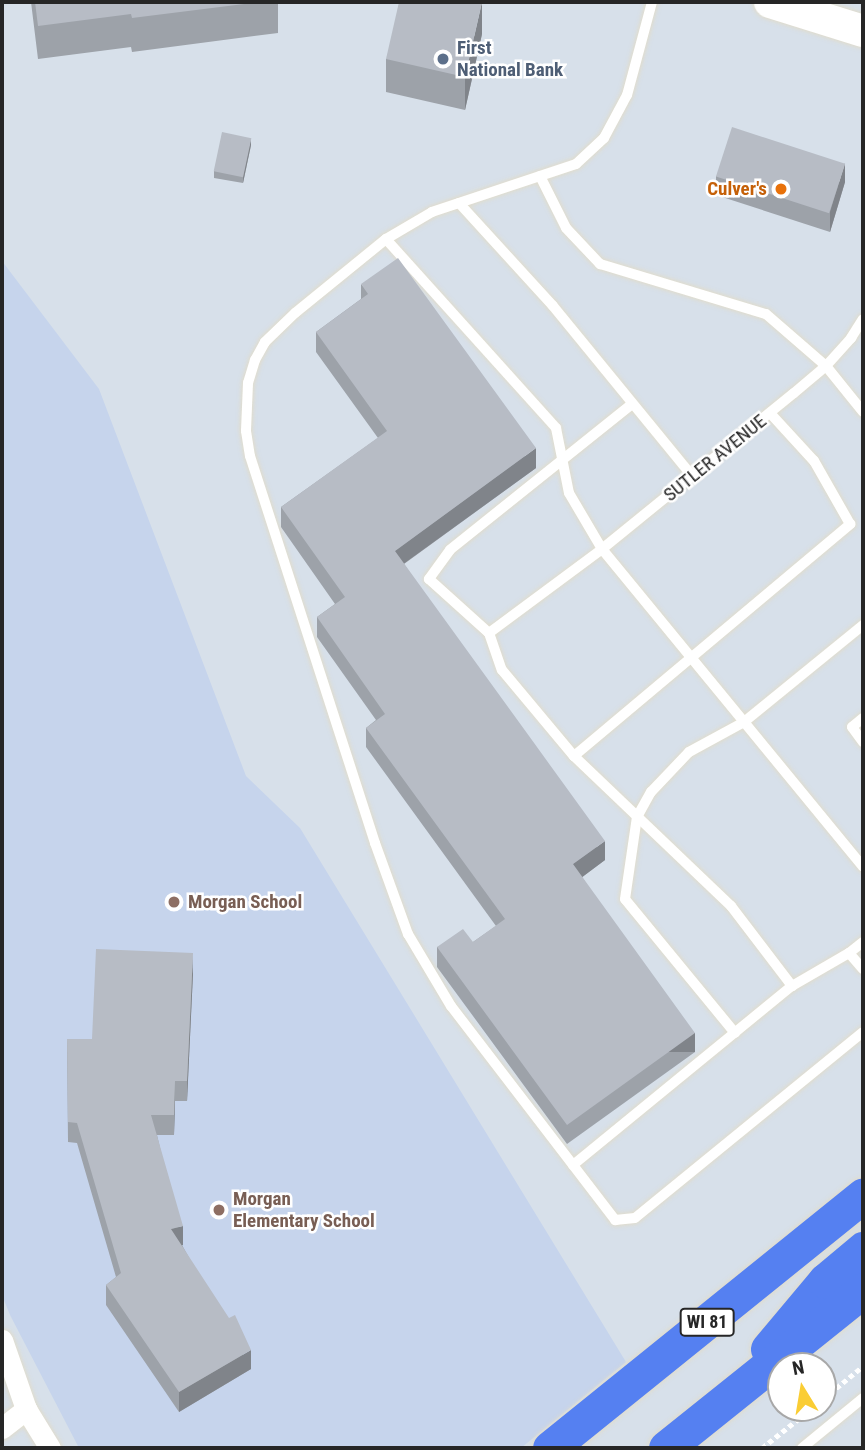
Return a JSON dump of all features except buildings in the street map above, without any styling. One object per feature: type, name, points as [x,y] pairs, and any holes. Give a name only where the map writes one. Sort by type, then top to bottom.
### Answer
[{"type":"main road","name":"WI 81","points":[[550,1448],[863,1195]]},
{"type":"main road","points":[[731,1396],[794,1314],[825,1280],[863,1249]]},
{"type":"main road","points":[[666,1448],[863,1290]]},
{"type":"street","points":[[770,2],[863,31]]},
{"type":"street","points":[[2,1340],[26,1409],[50,1448]]},
{"type":"street","points":[[2,1428],[26,1409]]},
{"type":"lane","points":[[652,2],[627,95],[604,138],[576,164],[432,212],[386,239],[295,313],[265,342],[255,360],[248,383],[246,431],[250,457],[375,843],[408,934],[451,1006],[615,1220],[635,1218],[863,1032]]},
{"type":"lane","points":[[540,176],[566,228],[600,264],[766,314],[826,366],[863,412]]},
{"type":"lane","points":[[459,203],[552,306],[692,476]]},
{"type":"lane","points":[[386,239],[556,428],[560,459],[569,493],[602,548],[863,867]]},
{"type":"lane","name":"SUTLER AVENUE","points":[[489,634],[602,548],[826,366],[851,338],[863,318]]},
{"type":"lane","points":[[632,404],[560,459],[450,550],[429,579],[489,634],[502,670],[573,756],[731,906],[792,986]]},
{"type":"lane","points":[[573,756],[850,524],[814,461],[770,413]]},
{"type":"lane","points":[[735,1033],[625,899],[637,817],[650,792],[689,752],[744,722],[863,625]]},
{"type":"lane","points":[[863,718],[852,727],[863,742]]},
{"type":"lane","points":[[573,1165],[792,986],[863,942]]},
{"type":"lane","points":[[849,953],[863,970]]},
{"type":"lane","points":[[802,1448],[863,1398]]},
{"type":"path","points":[[837,1388],[863,1367]]},
{"type":"path","points":[[762,1448],[794,1422]]},
{"type":"shaded area","name":"Morgan School","points":[[2,261],[99,389],[246,776],[300,828],[626,1362],[521,1448],[79,1448],[10,1315],[2,1295]]},
{"type":"place","name":"First National Bank","points":[[443,59]]},
{"type":"place","name":"Culver's","points":[[781,189]]},
{"type":"place","name":"Morgan School","points":[[174,902]]},
{"type":"place","name":"Morgan Elementary School","points":[[219,1210]]}]
